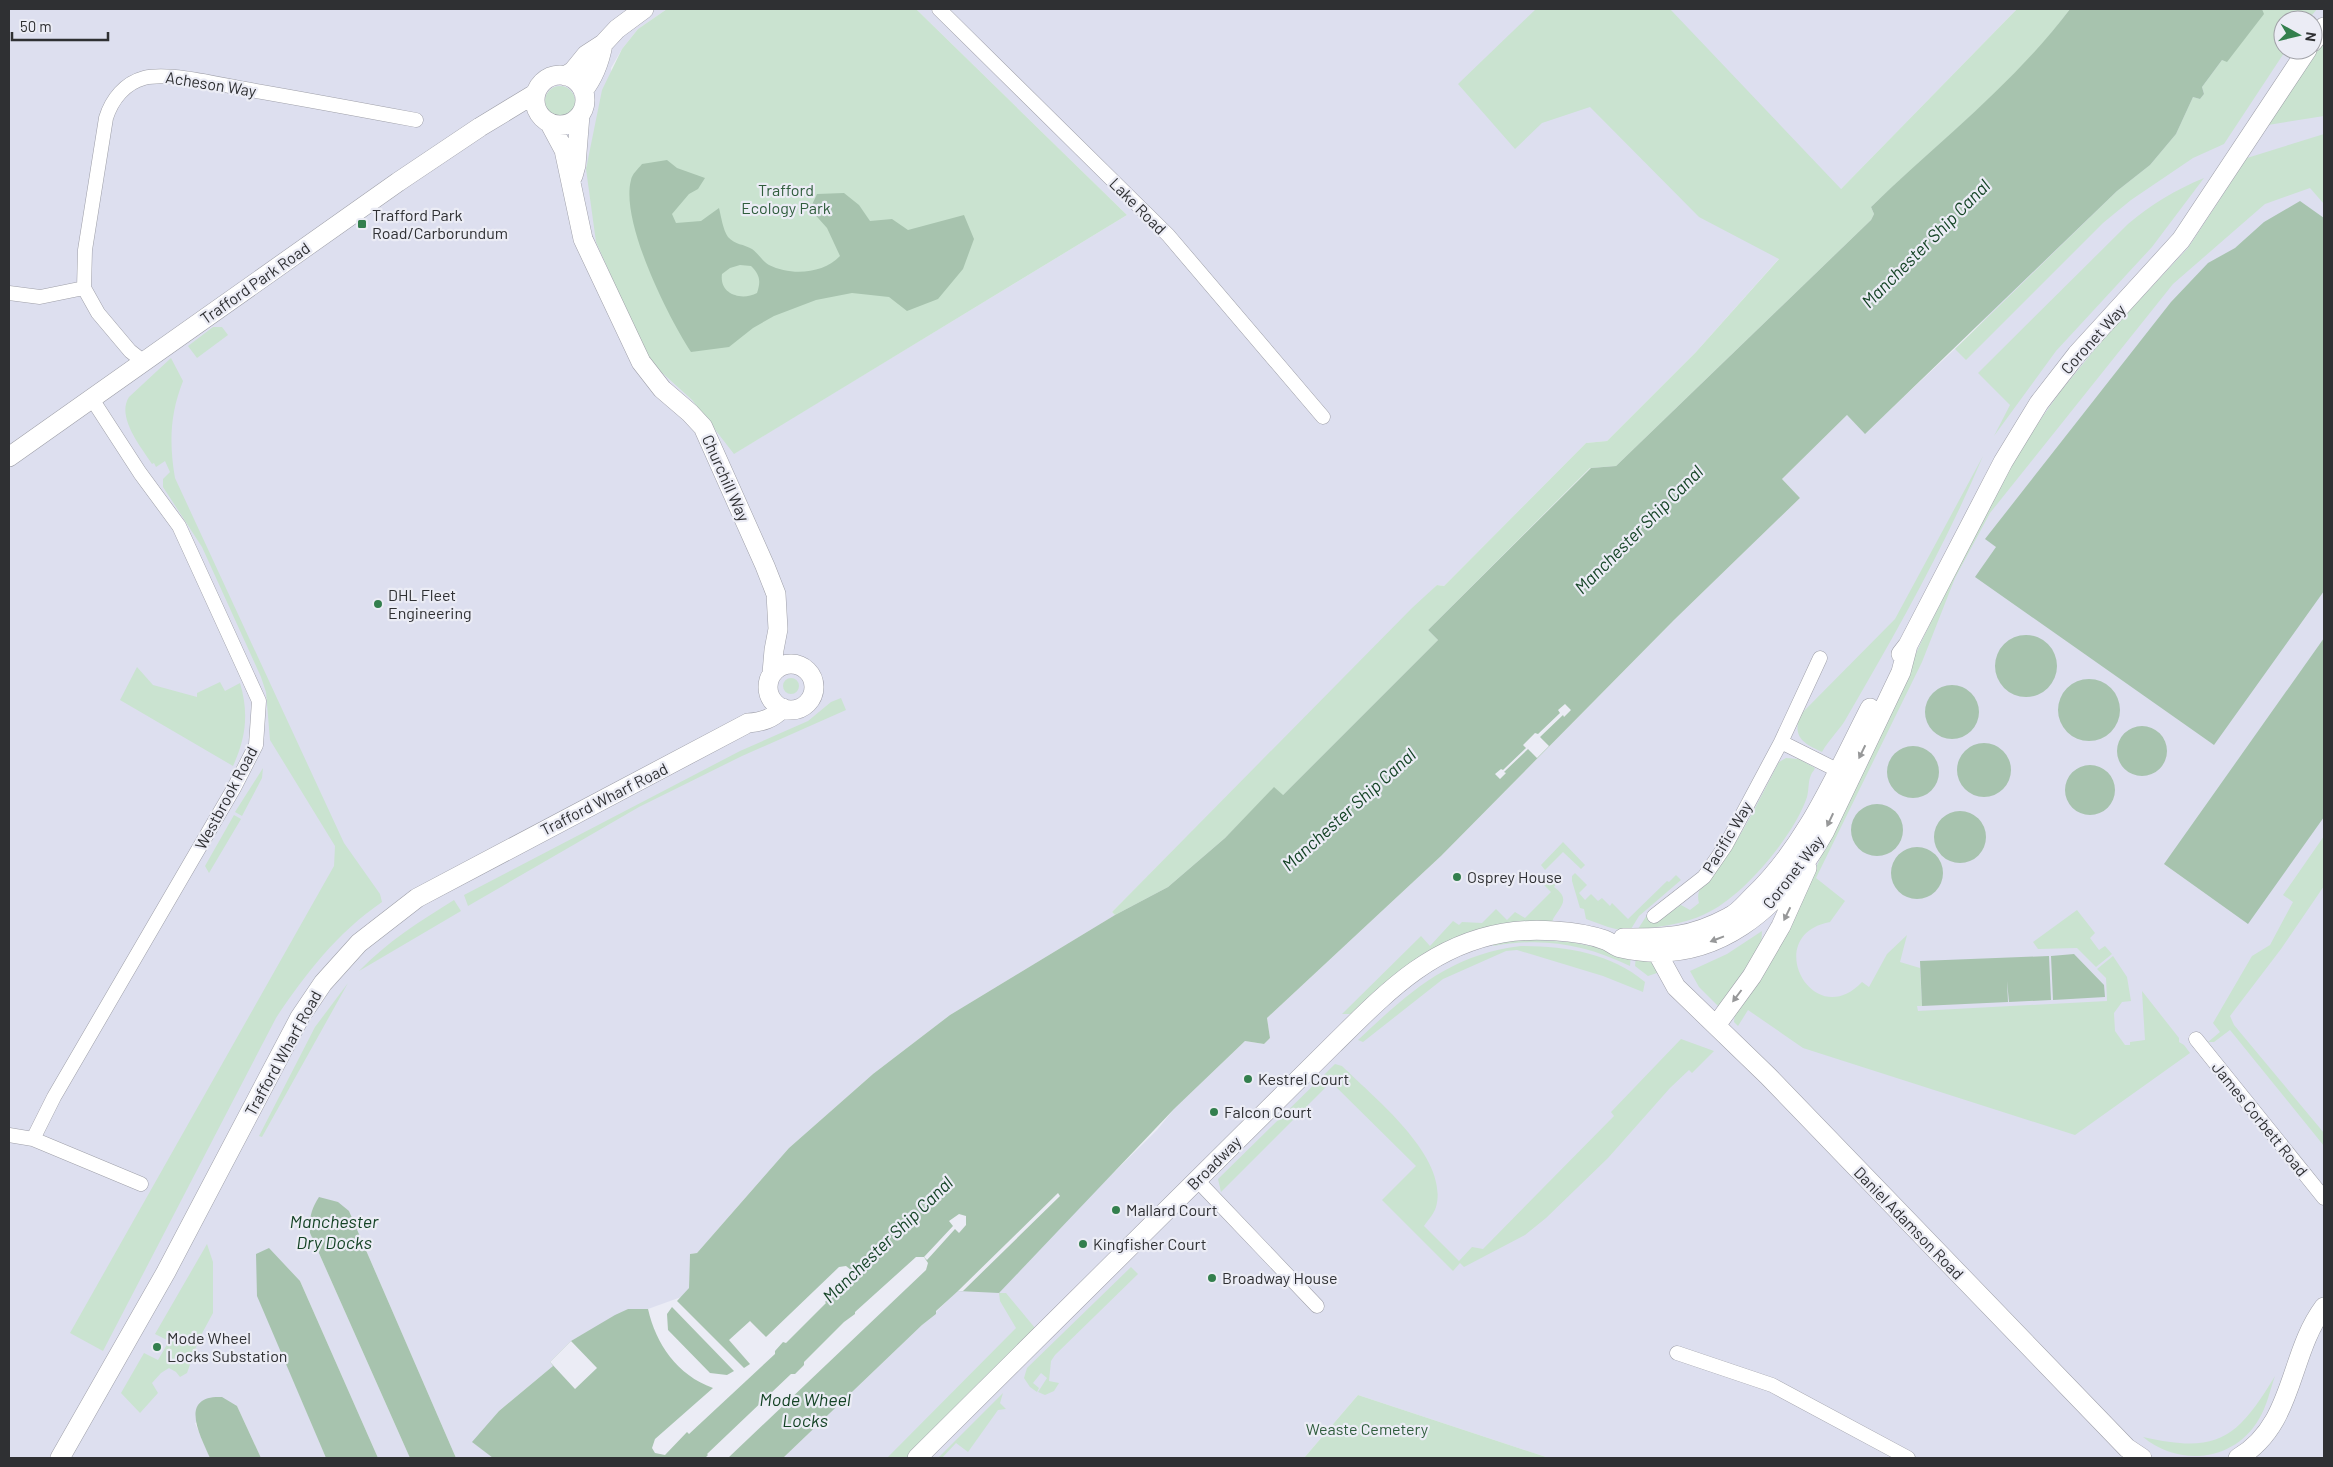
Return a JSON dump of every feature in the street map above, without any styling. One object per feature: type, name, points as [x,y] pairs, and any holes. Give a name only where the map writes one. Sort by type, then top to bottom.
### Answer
[{"type":"street","points":[[565,76],[573,71],[586,55],[603,44],[617,29],[644,9]]},
{"type":"street","name":"Lake Road","points":[[938,9],[1168,235],[1324,417]]},
{"type":"street","points":[[583,91],[590,82],[601,58],[603,44]]},
{"type":"street","name":"Coronet Way","points":[[1605,940],[1618,948],[1704,944],[1719,939],[1734,932],[1759,915],[1776,898],[1812,853],[1844,773],[1890,669],[1908,645],[2003,462],[2039,403],[2077,354],[2168,257],[2201,212],[2300,60]]},
{"type":"street","points":[[506,113],[566,124],[580,115],[585,103],[583,91],[579,84],[565,76],[558,75],[544,81],[536,93],[536,108],[544,119]]},
{"type":"street","name":"Acheson Way","points":[[84,288],[85,250],[106,118],[119,93],[134,82],[143,78],[162,76],[209,82],[416,120]]},
{"type":"street","name":"Trafford Park Road","points":[[9,457],[398,182],[480,127],[506,113],[536,93]]},
{"type":"street","name":"Churchill Way","points":[[571,182],[576,165],[580,115]]},
{"type":"street","name":"Churchill Way","points":[[544,119],[564,150],[583,239],[640,362],[662,388],[703,427],[766,566],[776,594],[778,630],[770,682]]},
{"type":"street","points":[[9,293],[40,297],[84,288],[105,321],[130,351],[144,362]]},
{"type":"street","name":"Westbrook Road","points":[[33,1139],[58,1090],[234,788],[256,745],[259,720],[259,701],[178,526],[140,473],[92,399]]},
{"type":"street","name":"Churchill Way","points":[[778,630],[792,658],[798,664]]},
{"type":"street","name":"Pacific Way","points":[[1654,916],[1704,877],[1726,845],[1781,742],[1820,658]]},
{"type":"street","points":[[798,664],[811,675],[814,681],[812,695],[804,706],[790,710],[776,704],[770,682],[784,665],[798,664]]},
{"type":"street","name":"Trafford Wharf Road","points":[[748,723],[770,682]]},
{"type":"street","name":"Trafford Wharf Road","points":[[60,1458],[166,1272],[281,1050],[300,1017],[340,962],[380,925],[417,898],[748,723],[762,722],[776,716],[783,708]]},
{"type":"street","points":[[1781,742],[1844,773]]},
{"type":"street","name":"Coronet Way","points":[[1658,945],[1668,938],[1690,933],[1732,916],[1784,862],[1844,773]]},
{"type":"street","points":[[1717,1024],[1752,976],[1772,940],[1803,881],[1812,853]]},
{"type":"street","points":[[1732,916],[1749,913],[1759,915],[1767,922],[1772,940]]},
{"type":"street","name":"Broadway","points":[[917,1458],[1384,995],[1410,973],[1443,952],[1487,936],[1531,930],[1555,931],[1605,940]]},
{"type":"street","name":"Daniel Adamson Road","points":[[1658,945],[1662,964],[1676,987],[1717,1024],[2127,1448],[2142,1458]]},
{"type":"street","name":"James Corbett Road","points":[[2196,1039],[2324,1198]]},
{"type":"street","points":[[9,1135],[33,1139],[142,1184]]},
{"type":"street","points":[[1197,1180],[1317,1306]]},
{"type":"street","points":[[2238,1458],[2253,1450],[2268,1433],[2278,1416],[2314,1326],[2324,1307]]},
{"type":"street","points":[[1677,1353],[1772,1385],[1908,1458]]},
{"type":"shaded area","points":[[9,9],[667,9],[638,29],[622,49],[611,68],[649,361],[692,400],[735,453],[1127,215],[916,9],[2017,9],[1841,189],[1696,352],[1607,441],[1586,443],[1444,586],[1437,585],[1112,912],[1115,915],[950,1015],[873,1074],[789,1148],[697,1253],[690,1254],[689,1288],[684,1296],[648,1309],[628,1309],[571,1341],[550,1362],[553,1366],[499,1411],[473,1442],[493,1458],[456,1458],[349,1211],[310,1233],[410,1458],[378,1458],[300,1281],[258,1296],[326,1458],[261,1458],[237,1406],[195,1423],[210,1458],[9,1458]]},
{"type":"shaded area","points":[[2262,9],[2324,9],[2324,1458],[1549,1458],[1358,1395],[1304,1458],[783,1458],[922,1325],[936,1314],[954,1294],[1085,1201],[1157,1130],[1174,1109],[1245,1041],[1264,1044],[1270,1038],[1267,1018],[1441,856],[1674,620],[1800,498],[1782,479],[1847,415],[1865,433],[1972,333],[2263,14]]},
{"type":"green space","name":"Trafford Ecology Park","points":[[667,9],[916,9],[1127,215],[734,454],[692,400],[649,361],[596,242],[586,169],[602,90],[622,49],[638,29]]},
{"type":"green space","points":[[1536,9],[1670,9],[1841,189],[2017,9],[2070,9],[2025,63],[2000,88],[1871,207],[1874,214],[1871,220],[1616,466],[1590,468],[1428,630],[1438,640],[1282,796],[1274,788],[1225,838],[1168,887],[1115,915],[1112,912],[1412,608],[1437,585],[1444,586],[1586,443],[1607,441],[1696,352],[1779,259],[1699,217],[1590,107],[1542,123],[1515,149],[1458,84]]},
{"type":"green space","points":[[2262,9],[2317,9],[2273,10],[2273,60],[2279,60],[2224,144],[2193,158],[2131,200],[2103,223],[1966,360],[1955,349],[2117,191],[2150,165],[2176,134],[2193,97],[2200,99],[2204,94],[2202,87],[2222,60],[2227,61],[2263,14]]},
{"type":"green space","points":[[2324,42],[2324,116],[2268,125],[2310,60],[2323,60]]},
{"type":"green space","points":[[560,86],[566,87],[574,95],[574,107],[566,115],[560,116],[554,115],[546,107],[545,101],[546,95],[554,87]]},
{"type":"green space","points":[[2324,134],[2324,204],[2310,188],[2265,204],[2173,284],[1990,513],[1955,578],[1922,662],[1816,878],[1845,901],[1830,922],[1809,930],[1799,944],[1796,960],[1801,976],[1812,989],[1826,996],[1844,995],[1862,982],[1869,987],[1887,954],[1907,935],[1900,962],[1920,968],[1922,1006],[1917,1006],[1918,1011],[2107,1001],[2106,978],[2097,969],[2113,956],[2127,977],[2131,1001],[2122,1002],[2114,1013],[2115,1031],[2125,1045],[2130,1045],[2130,1042],[2145,1040],[2142,991],[2179,1038],[2179,1042],[2190,1053],[2075,1135],[1803,1048],[1748,1010],[1738,1026],[1734,1022],[1735,1012],[1812,876],[1925,634],[2000,486],[2028,437],[2060,392],[2104,338],[2188,248],[2247,158]]},
{"type":"green space","points":[[2204,178],[2152,247],[2056,351],[1994,436],[2010,405],[1978,373],[2128,224],[2164,198]]},
{"type":"green space","points":[[213,327],[222,327],[228,335],[197,358],[188,346]]},
{"type":"green space","points":[[171,358],[183,381],[175,405],[171,441],[175,478],[344,843],[380,894],[382,902],[351,927],[323,955],[276,1018],[103,1351],[70,1333],[334,866],[335,846],[270,740],[266,692],[261,677],[202,547],[163,487],[163,479],[170,472],[165,461],[156,467],[154,463],[152,464],[136,441],[128,423],[126,405],[129,397]]},
{"type":"green space","points":[[1983,456],[1953,523],[1919,589],[1844,722],[1822,752],[1810,746],[1801,739],[1799,734],[1798,723],[1800,715],[1895,619]]},
{"type":"green space","points":[[137,667],[153,685],[197,697],[197,693],[220,682],[225,691],[240,683],[245,705],[245,725],[241,745],[233,766],[120,700]]},
{"type":"green space","points":[[788,678],[794,678],[799,683],[797,692],[788,694],[783,689],[783,683]]},
{"type":"green space","points":[[841,698],[846,710],[742,756],[639,807],[468,906],[464,895],[740,751],[808,721],[831,702]]},
{"type":"green space","points":[[1786,758],[1799,759],[1815,768],[1810,777],[1807,797],[1800,813],[1779,847],[1765,864],[1735,894],[1705,914],[1672,924],[1638,929],[1647,915],[1654,923],[1681,905],[1690,910],[1699,903],[1698,897],[1701,887],[1718,868],[1738,839],[1779,762]]},
{"type":"green space","points":[[263,768],[262,778],[242,816],[235,812]]},
{"type":"green space","points":[[234,815],[241,819],[209,873],[205,866]]},
{"type":"green space","points":[[2324,836],[2324,886],[2281,949],[2230,1016],[2234,1025],[2324,1133],[2324,1146],[2230,1030],[2214,1042],[2208,1042],[2220,1032],[2213,1023],[2252,956],[2270,945],[2293,902],[2283,895]]},
{"type":"green space","points":[[1563,842],[1585,865],[1581,869],[1563,852],[1545,870],[1541,865]]},
{"type":"green space","points":[[1575,873],[1587,885],[1579,893],[1585,900],[1591,894],[1598,901],[1602,898],[1610,906],[1612,903],[1628,919],[1667,881],[1669,882],[1676,875],[1681,880],[1639,916],[1631,929],[1620,930],[1586,919],[1584,909],[1580,908],[1572,881],[1572,876]]},
{"type":"green space","points":[[1542,883],[1556,884],[1554,887],[1563,897],[1562,905],[1552,922],[1489,928],[1441,944],[1399,973],[1352,1014],[1342,1014],[1421,936],[1430,946],[1453,921],[1459,925],[1462,922],[1482,923],[1496,909],[1507,920],[1515,912],[1525,918],[1551,892]]},
{"type":"green space","points":[[454,900],[461,911],[359,971],[392,941]]},
{"type":"green space","points":[[2077,910],[2095,933],[2090,938],[2099,950],[2105,946],[2112,954],[2096,967],[2077,948],[2038,949],[2033,942]]},
{"type":"green space","points":[[1762,931],[1761,947],[1725,1000],[1718,1006],[1699,987],[1690,971],[1727,954]]},
{"type":"green space","points":[[1521,939],[1570,942],[1631,954],[1630,966],[1596,952],[1563,944],[1529,942],[1493,946],[1493,944]]},
{"type":"green space","points":[[1521,946],[1571,950],[1602,958],[1632,972],[1645,982],[1643,992],[1603,976],[1517,950],[1506,951],[1443,979],[1363,1042],[1358,1040],[1413,992],[1451,967],[1473,957],[1496,950]]},
{"type":"green space","points":[[1636,956],[1650,961],[1660,972],[1648,976],[1635,966]]},
{"type":"green space","points":[[348,983],[262,1137],[259,1136],[315,1027]]},
{"type":"green space","points":[[1681,1039],[1714,1051],[1692,1073],[1689,1070],[1670,1088],[1608,1158],[1546,1218],[1525,1235],[1464,1267],[1460,1263],[1453,1271],[1382,1200],[1416,1166],[1331,1082],[1221,1192],[1218,1179],[1335,1064],[1342,1066],[1389,1111],[1421,1149],[1432,1168],[1437,1188],[1436,1207],[1424,1226],[1459,1261],[1472,1247],[1483,1249],[1614,1116],[1611,1112]]},
{"type":"green space","points":[[207,1244],[213,1262],[213,1313],[199,1339],[187,1373],[180,1377],[169,1368],[161,1373],[152,1383],[158,1393],[140,1413],[121,1393],[144,1353],[158,1360],[169,1341],[155,1334]]},
{"type":"green space","points":[[1131,1267],[1138,1274],[1051,1361],[1049,1381],[1059,1383],[1054,1391],[1045,1395],[1038,1392],[1047,1378],[1041,1373],[1033,1383],[1039,1388],[1037,1392],[1030,1387],[1024,1378],[1027,1368]]},
{"type":"green space","points":[[999,1293],[1006,1293],[1035,1328],[908,1458],[887,1458],[1016,1328],[1000,1301]]},
{"type":"green space","points":[[2275,1376],[2259,1419],[2248,1433],[2235,1444],[2221,1452],[2189,1456],[2173,1453],[2157,1447],[2143,1437],[2190,1444],[2208,1442],[2223,1436],[2236,1427],[2249,1414]]},
{"type":"green space","points":[[1003,1393],[1000,1403],[1006,1409],[998,1410],[968,1452],[956,1443],[942,1458],[938,1458]]},
{"type":"green space","name":"Weaste Cemetery","points":[[1358,1395],[1549,1458],[1304,1458]]},
{"type":"water","points":[[2070,9],[2262,9],[2264,14],[2227,62],[2222,60],[2202,87],[2204,94],[2200,99],[2193,97],[2176,134],[2150,165],[2117,191],[1865,434],[1847,415],[1782,479],[1800,498],[1674,620],[1441,856],[1267,1018],[1270,1038],[1264,1044],[1245,1041],[1174,1109],[999,1293],[958,1291],[783,1458],[728,1458],[926,1270],[928,1263],[924,1257],[916,1257],[844,1322],[804,1362],[804,1365],[795,1374],[791,1374],[705,1458],[493,1458],[472,1442],[499,1411],[553,1366],[550,1362],[571,1341],[628,1309],[648,1309],[656,1334],[670,1357],[689,1375],[713,1388],[655,1439],[652,1448],[655,1453],[665,1455],[687,1432],[689,1434],[775,1354],[775,1351],[783,1342],[786,1343],[826,1303],[835,1291],[838,1293],[851,1279],[851,1270],[846,1266],[839,1267],[766,1337],[750,1321],[729,1340],[750,1364],[744,1368],[677,1301],[689,1288],[690,1254],[697,1253],[789,1148],[873,1074],[950,1015],[1115,915],[1168,887],[1225,838],[1274,787],[1283,795],[1438,640],[1428,630],[1591,468],[1616,466],[1871,220],[1874,214],[1871,207],[2000,88],[2048,37]]},
{"type":"water","points":[[667,160],[677,168],[705,178],[698,189],[689,194],[672,214],[676,223],[701,221],[719,208],[722,223],[728,237],[752,249],[769,265],[778,269],[797,272],[816,270],[825,267],[840,256],[827,228],[810,209],[817,194],[844,193],[859,205],[870,221],[892,219],[908,230],[964,215],[974,239],[963,269],[938,299],[907,311],[889,297],[852,293],[816,300],[774,316],[753,328],[729,347],[691,352],[659,293],[648,268],[632,219],[629,198],[631,180],[642,164]],"holes":[[[740,265],[751,266],[759,278],[757,293],[739,296],[724,287],[722,274],[730,268]]]},
{"type":"water","points":[[2300,201],[2324,218],[2324,591],[2214,745],[1975,577],[1996,547],[1985,539],[2171,302],[2208,263],[2235,248],[2264,222]]},
{"type":"water","points":[[2026,635],[2038,637],[2048,644],[2055,654],[2057,666],[2055,678],[2048,688],[2038,695],[2026,697],[2014,695],[2004,688],[1997,678],[1995,666],[1997,654],[2004,644],[2014,637]]},
{"type":"water","points":[[2324,638],[2324,817],[2248,924],[2164,864]]},
{"type":"water","points":[[2089,679],[2106,684],[2111,688],[2115,693],[2120,710],[2115,727],[2111,732],[2106,736],[2089,741],[2072,736],[2067,732],[2063,727],[2058,710],[2063,693],[2067,688],[2072,684]]},
{"type":"water","points":[[1952,685],[1962,687],[1971,693],[1977,702],[1979,712],[1977,722],[1971,731],[1962,737],[1952,739],[1942,737],[1933,731],[1927,722],[1925,712],[1927,702],[1933,693],[1942,687]]},
{"type":"water","points":[[2142,726],[2156,730],[2163,737],[2167,751],[2163,765],[2156,772],[2142,776],[2128,772],[2121,765],[2117,751],[2121,737],[2128,730]]},
{"type":"water","points":[[1979,743],[1989,743],[1999,747],[2007,755],[2011,770],[2007,785],[1999,793],[1989,797],[1979,797],[1969,793],[1961,785],[1957,775],[1957,765],[1961,755],[1969,747]]},
{"type":"water","points":[[1908,746],[1918,746],[1928,750],[1935,757],[1939,772],[1935,787],[1928,794],[1918,798],[1908,798],[1898,794],[1891,787],[1887,777],[1887,767],[1891,757],[1898,750]]},
{"type":"water","points":[[2090,765],[2100,767],[2108,772],[2113,780],[2115,790],[2113,800],[2108,808],[2100,813],[2090,815],[2080,813],[2072,808],[2067,800],[2065,790],[2067,780],[2072,772],[2080,767]]},
{"type":"water","points":[[1877,804],[1891,808],[1899,816],[1903,830],[1899,844],[1891,852],[1877,856],[1863,852],[1855,844],[1851,830],[1855,816],[1863,808]]},
{"type":"water","points":[[1960,811],[1970,813],[1978,819],[1984,827],[1986,837],[1984,847],[1978,855],[1970,861],[1960,863],[1950,861],[1942,855],[1936,847],[1934,837],[1936,827],[1942,819],[1950,813]]},
{"type":"water","points":[[1912,847],[1922,847],[1936,854],[1943,868],[1943,878],[1936,892],[1922,899],[1912,899],[1902,895],[1895,888],[1891,878],[1891,868],[1895,858],[1902,851]]},
{"type":"water","points":[[2074,954],[2104,985],[2105,997],[2053,1000],[2051,956]]},
{"type":"water","points":[[2049,956],[2051,1000],[2009,1002],[2007,981],[2008,1002],[1922,1006],[1920,961]]},
{"type":"water","name":"Manchester Dry Docks","points":[[319,1197],[338,1202],[349,1211],[456,1458],[410,1458],[310,1233],[311,1214]]},
{"type":"water","name":"Manchester Dry Docks","points":[[269,1248],[300,1281],[378,1458],[326,1458],[257,1296],[256,1254]]},
{"type":"water","points":[[672,1307],[734,1371],[727,1375],[710,1373],[668,1330],[667,1314]]},
{"type":"water","points":[[222,1397],[237,1406],[261,1458],[210,1458],[198,1429],[196,1410],[200,1403],[208,1398]]},
{"type":"pier","points":[[1565,704],[1571,710],[1540,737],[1549,746],[1537,758],[1528,749],[1504,772],[1506,773],[1500,779],[1495,774],[1501,769],[1503,770],[1526,748],[1523,745],[1560,713],[1558,710]]},
{"type":"pier","points":[[1058,1193],[1060,1196],[963,1291],[958,1291]]},
{"type":"pier","points":[[959,1214],[966,1216],[966,1225],[959,1233],[955,1229],[927,1260],[924,1257],[953,1226],[949,1221]]},
{"type":"pier","points":[[571,1341],[597,1368],[575,1389],[550,1362]]},
{"type":"place","name":"Trafford Park Road/Carborundum","points":[[362,224]]},
{"type":"place","name":"DHL Fleet Engineering","points":[[378,604]]},
{"type":"place","name":"Osprey House","points":[[1457,877]]},
{"type":"place","name":"Kestrel Court","points":[[1248,1079]]},
{"type":"place","name":"Falcon Court","points":[[1214,1112]]},
{"type":"place","name":"Mallard Court","points":[[1116,1210]]},
{"type":"place","name":"Kingfisher Court","points":[[1083,1244]]},
{"type":"place","name":"Broadway House","points":[[1212,1278]]},
{"type":"place","name":"Mode Wheel Locks Substation","points":[[157,1347]]},
{"type":"water label","name":"Manchester Ship Canal","points":[[1926,244]]},
{"type":"water label","name":"Manchester Ship Canal","points":[[1639,530]]},
{"type":"water label","name":"Manchester Ship Canal","points":[[1349,810]]},
{"type":"water label","name":"Manchester Ship Canal","points":[[888,1240]]},
{"type":"water label","name":"Mode Wheel Locks","points":[[805,1410]]}]
